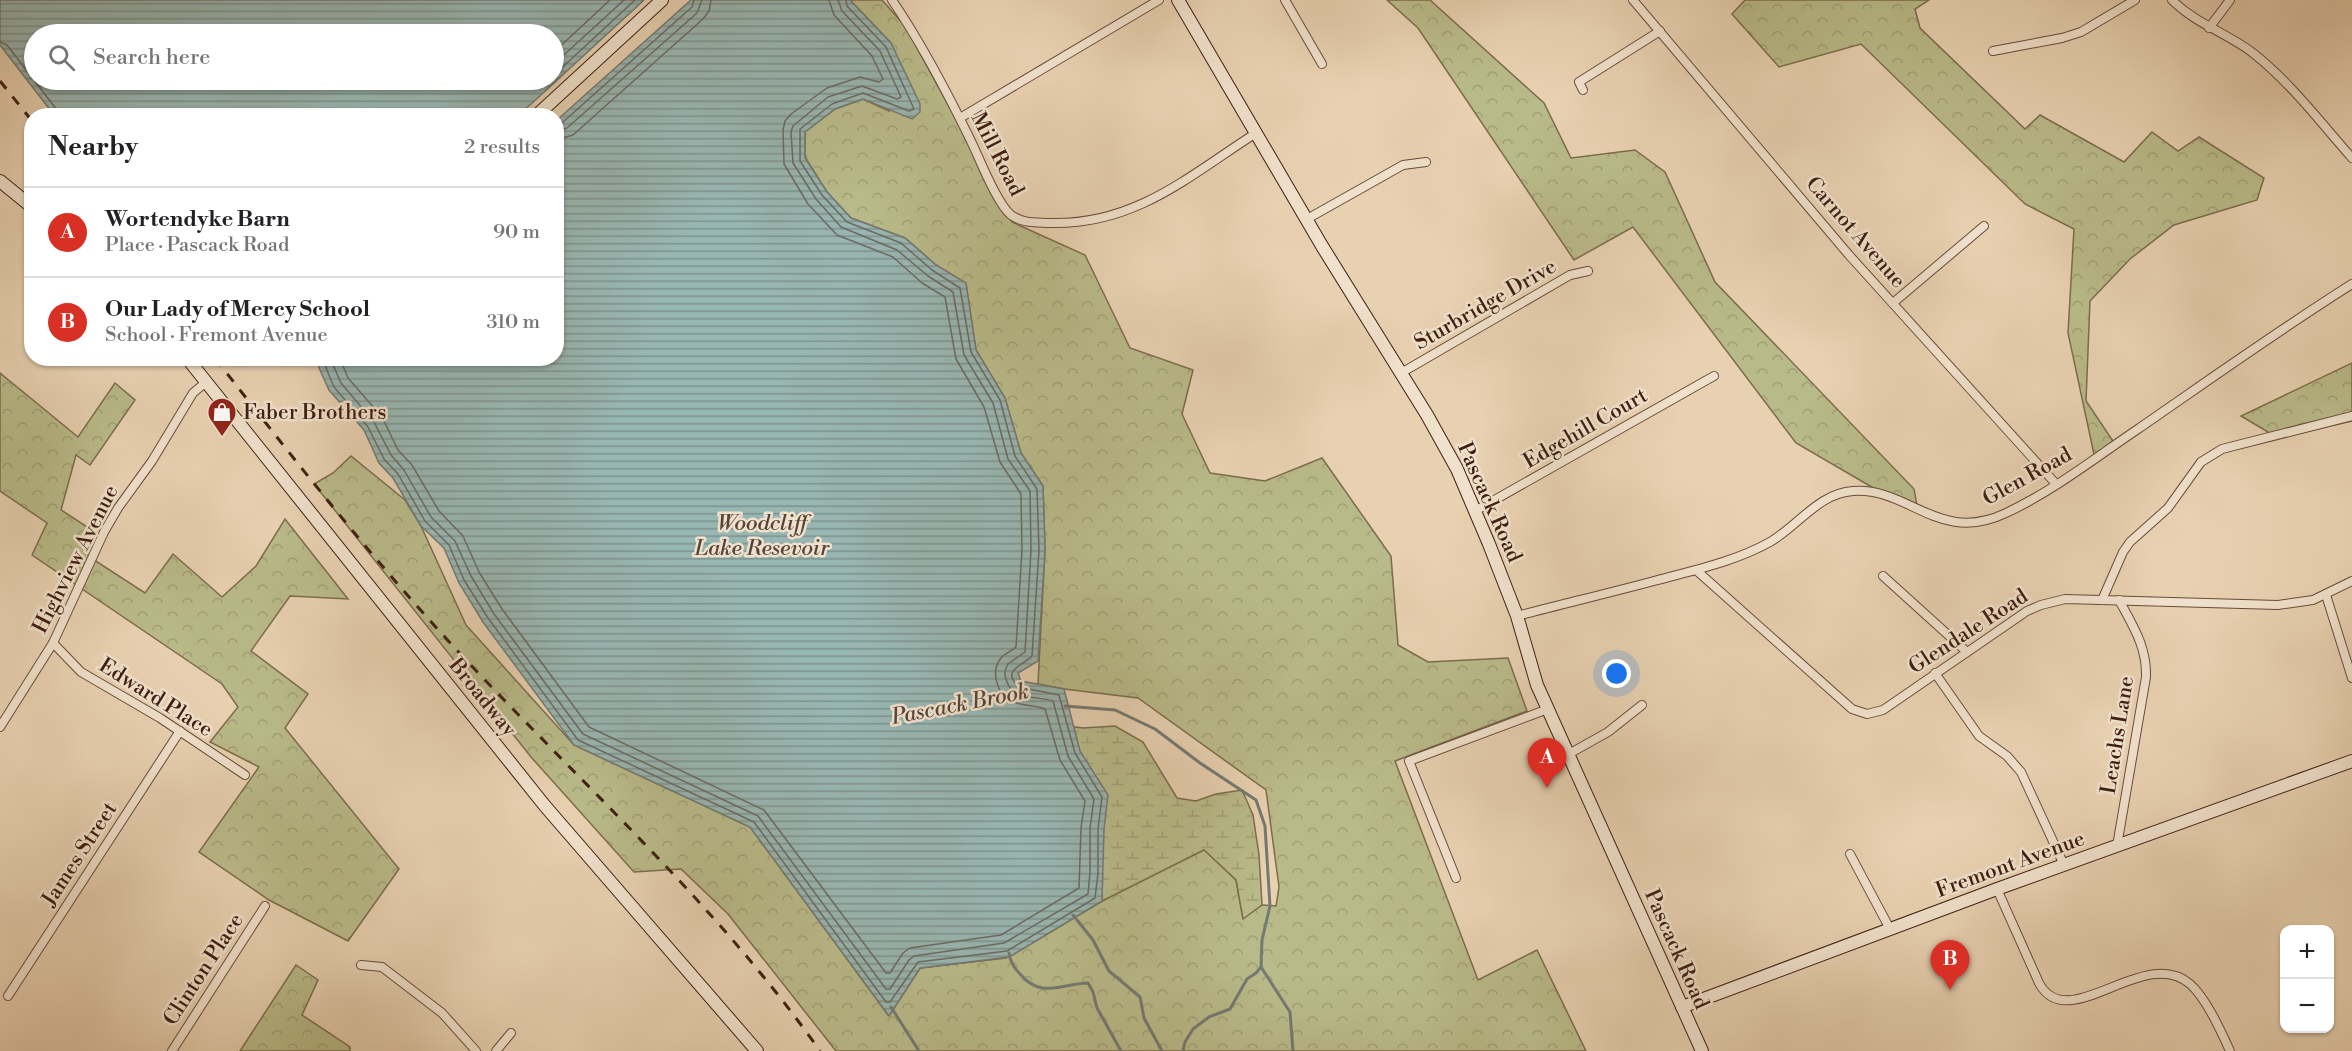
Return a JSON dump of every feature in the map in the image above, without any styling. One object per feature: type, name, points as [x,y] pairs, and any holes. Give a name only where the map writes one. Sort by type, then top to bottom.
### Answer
[{"type":"street","points":[[545,108],[662,0]]},
{"type":"street","name":"Mill Road","points":[[892,0],[960,118],[1004,207],[1018,220],[1070,223],[1092,221],[1135,208],[1153,199],[1256,133]]},
{"type":"street","points":[[960,118],[1159,0]]},
{"type":"street","name":"Pascack Road","points":[[1178,0],[1307,219],[1444,444],[1475,511],[1517,616],[1537,685],[1702,1051]]},
{"type":"street","points":[[1285,0],[1322,64]]},
{"type":"street","name":"Carnot Avenue","points":[[1633,0],[1849,255],[2056,484]]},
{"type":"street","points":[[1993,51],[2072,35],[2135,0]]},
{"type":"street","points":[[2172,0],[2190,16],[2242,46],[2269,66],[2352,158]]},
{"type":"street","points":[[2209,28],[2230,0]]},
{"type":"street","points":[[1583,90],[1579,82],[1660,31]]},
{"type":"street","points":[[1307,219],[1403,165],[1426,162]]},
{"type":"street","points":[[0,181],[24,200]]},
{"type":"street","points":[[1893,303],[1984,226]]},
{"type":"street","name":"Sturbridge Drive","points":[[1401,373],[1570,275],[1588,271]]},
{"type":"street","name":"Glen Road","points":[[1517,616],[1696,570],[1752,552],[1786,532],[1817,505],[1840,493],[1865,491],[1894,500],[1934,518],[1960,522],[1977,521],[2007,512],[2056,484],[2352,284]]},
{"type":"street","name":"Broadway","points":[[193,366],[545,806],[757,1051]]},
{"type":"street","name":"Edgehill Court","points":[[1475,511],[1714,376]]},
{"type":"street","name":"Highview Avenue","points":[[0,727],[52,643],[104,532],[118,508],[152,461],[194,393],[206,382]]},
{"type":"street","points":[[2102,600],[2123,552],[2130,542],[2168,508],[2201,462],[2222,449],[2352,416]]},
{"type":"street","name":"Glendale Road","points":[[1696,570],[1852,710],[1867,714],[1883,710],[2027,611],[2041,605],[2065,599],[2278,605],[2326,595],[2352,581]]},
{"type":"street","points":[[1883,576],[1967,652]]},
{"type":"street","points":[[2326,595],[2352,678]]},
{"type":"street","name":"Leachs Lane","points":[[2117,846],[2146,676],[2146,663],[2140,639],[2119,600]]},
{"type":"street","name":"Edward Place","points":[[52,643],[81,672],[94,681],[113,689],[245,775]]},
{"type":"street","points":[[1935,673],[1979,736],[2007,756],[2021,772],[2064,865]]},
{"type":"street","points":[[1567,755],[1608,732],[1642,705]]},
{"type":"street","points":[[1456,878],[1409,761],[1548,709]]},
{"type":"street","name":"James Street","points":[[8,996],[180,731]]},
{"type":"street","name":"Fremont Avenue","points":[[1682,1007],[1997,889],[2352,761]]},
{"type":"street","points":[[1850,855],[1890,929]]},
{"type":"street","points":[[1997,889],[2039,983],[2049,996],[2063,1001],[2072,1001],[2149,974],[2169,973],[2180,977],[2196,991],[2230,1051]]},
{"type":"street","name":"Clinton Place","points":[[171,1051],[265,906]]},
{"type":"street","points":[[361,965],[382,967],[442,1013],[476,1051]]},
{"type":"street","points":[[496,1051],[511,1033]]},
{"type":"green space","points":[[850,0],[882,0],[905,26],[1012,222],[1085,255],[1130,348],[1193,370],[1182,414],[1210,473],[1265,481],[1322,458],[1391,556],[1398,645],[1428,662],[1508,658],[1527,711],[1395,761],[1478,980],[1537,950],[1586,1051],[836,1051],[728,914],[681,869],[634,872],[531,757],[314,484],[333,473],[351,456],[405,500],[421,526],[466,625],[574,745],[750,827],[888,1015],[920,968],[1006,958],[1102,901],[1204,849],[1236,880],[1243,918],[1262,905],[1276,906],[1279,887],[1266,790],[1138,698],[1038,684],[1045,550],[1043,486],[1021,453],[1005,398],[976,350],[966,284],[936,265],[905,238],[851,218],[827,192],[805,157],[805,132],[835,109],[863,99],[889,111],[891,43]]},
{"type":"green space","points":[[1387,0],[1430,0],[1544,103],[1571,158],[1635,150],[1665,172],[1715,282],[1914,489],[1918,511],[1894,500],[1796,443],[1633,227],[1574,260],[1418,28]]},
{"type":"green space","points":[[1745,0],[1929,0],[1915,9],[1920,28],[2025,129],[2040,115],[2124,162],[2152,132],[2178,151],[2199,137],[2264,178],[2257,200],[2174,225],[2130,259],[2090,301],[2086,401],[2115,444],[2095,459],[2068,333],[2074,229],[2025,204],[1861,44],[1779,67],[1732,14]]},
{"type":"green space","points":[[2352,363],[2352,421],[2278,438],[2241,416]]},
{"type":"green space","points":[[0,373],[78,437],[115,383],[135,400],[90,465],[76,455],[61,510],[104,538],[91,558],[145,593],[173,554],[222,597],[256,566],[285,519],[348,599],[290,596],[251,651],[308,694],[285,728],[399,869],[348,941],[269,900],[199,852],[259,767],[210,742],[238,707],[222,684],[32,555],[47,523],[0,491]]},
{"type":"green space","points":[[1024,720],[1083,728],[1115,726],[1143,742],[1177,798],[1196,801],[1216,794],[1242,790],[1253,815],[1259,855],[1262,905],[1243,919],[1236,880],[1204,850],[1102,901],[1009,957],[920,968],[889,1016]]},
{"type":"green space","points":[[296,965],[318,980],[302,1015],[350,1047],[350,1051],[240,1051]]},
{"type":"water","points":[[0,0],[644,0],[564,74],[564,24],[24,24],[24,76],[0,45]]},
{"type":"water","name":"Woodcliff Lake Resevoir","points":[[691,0],[850,0],[891,43],[920,104],[920,112],[912,119],[863,99],[835,109],[805,132],[805,158],[827,192],[851,218],[905,238],[936,265],[966,283],[976,350],[1005,398],[1021,453],[1043,486],[1045,550],[1038,661],[1018,673],[1021,681],[1064,689],[1080,751],[1108,795],[1104,829],[1102,901],[1009,957],[920,968],[889,1016],[750,827],[574,745],[483,622],[459,583],[444,548],[421,526],[393,478],[379,463],[364,430],[329,390],[319,368],[319,366],[564,366],[564,114]]},
{"type":"water","points":[[35,90],[546,90],[527,108],[49,108]]},
{"type":"waterway","name":"Pascack Brook","points":[[1065,706],[1115,710],[1155,729],[1200,763],[1256,800],[1265,826],[1270,906],[1262,940],[1261,967],[1290,1012],[1293,1051]]},
{"type":"waterway","points":[[1073,915],[1093,940],[1109,971],[1140,997],[1144,1018],[1162,1051]]},
{"type":"waterway","points":[[1009,953],[1016,969],[1028,982],[1036,986],[1051,988],[1088,983],[1097,1008],[1121,1051]]},
{"type":"waterway","points":[[1183,1051],[1185,1042],[1193,1029],[1209,1017],[1230,1009],[1247,979],[1261,967]]},
{"type":"waterway","name":"Pascack Brook","points":[[891,1007],[919,1051]]},
{"type":"railway","points":[[0,81],[24,111]]},
{"type":"railway","points":[[221,366],[302,469],[392,577],[454,647],[690,893],[779,996],[820,1051]]},
{"type":"place","name":"Faber Brothers","points":[[222,438]]},
{"type":"place","name":"Wortendyke Barn","points":[[1547,788]]},
{"type":"place","name":"Our Lady of Mercy School","points":[[1950,990]]}]
